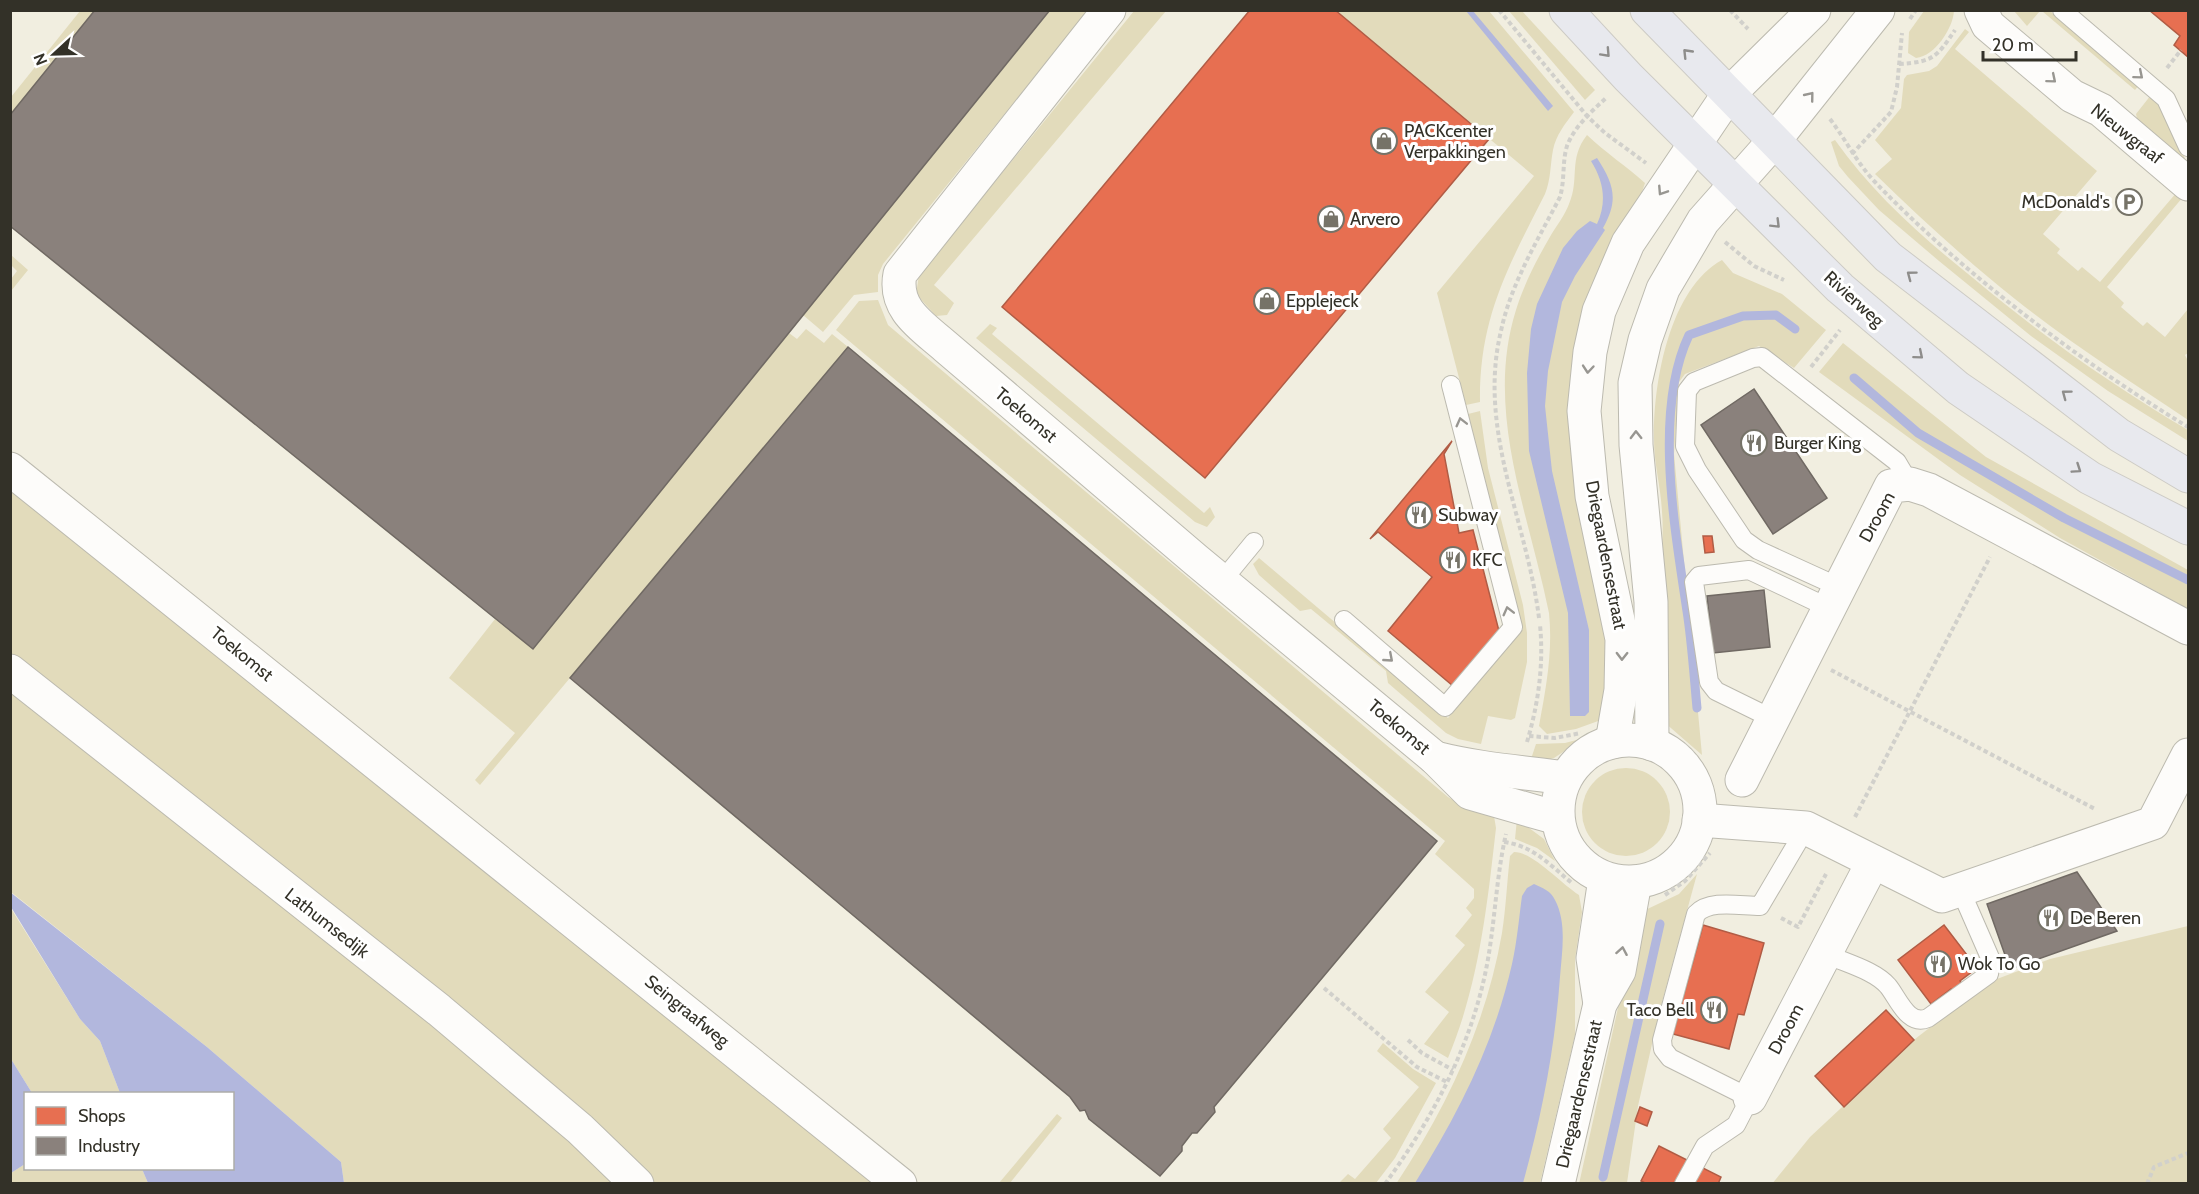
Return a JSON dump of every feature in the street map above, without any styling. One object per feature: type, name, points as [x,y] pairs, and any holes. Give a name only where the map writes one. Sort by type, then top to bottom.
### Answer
[{"type":"main road","name":"Rivierweg","points":[[1566,10],[1840,288],[1958,388],[2090,477],[2188,528]]},
{"type":"main road","points":[[1647,10],[1773,142],[1888,257],[2119,435],[2188,476]]},
{"type":"street","name":"Toekomst","points":[[1108,10],[900,274],[899,298],[909,314],[946,347],[1222,581],[1436,758],[1470,793],[1512,807],[1557,818]]},
{"type":"street","points":[[1728,95],[1814,10]]},
{"type":"street","points":[[1773,142],[1878,10]]},
{"type":"street","name":"Nieuwgraaf","points":[[1981,14],[2072,96],[2101,110],[2188,184]]},
{"type":"street","name":"Driegaardensestraat","points":[[1612,742],[1621,690],[1622,639],[1592,496],[1584,411],[1590,352],[1599,311],[1628,243],[1728,95]]},
{"type":"street","name":"Driegaardensestraat","points":[[1652,744],[1651,602],[1636,445],[1635,383],[1645,340],[1664,289],[1703,221],[1735,182],[1773,142]]},
{"type":"street","name":"Toekomst","points":[[10,469],[474,838]]},
{"type":"street","name":"Droom","points":[[1742,780],[1891,486],[1910,484],[1929,490],[2188,628]]},
{"type":"street","name":"Lathumsedijk","points":[[10,671],[439,1011],[580,1129],[637,1184]]},
{"type":"street","points":[[1632,740],[1652,744],[1670,753],[1684,767],[1695,785],[1700,805],[1699,820],[1692,844],[1680,861],[1664,873],[1620,880],[1587,870],[1572,855],[1563,838],[1557,818],[1558,798],[1565,778],[1577,762],[1593,749],[1612,742],[1632,740]]},
{"type":"street","points":[[1699,820],[1806,828],[1941,896],[2153,823],[2188,755]]},
{"type":"street","name":"Toekomst","points":[[1436,758],[1479,769],[1518,771],[1565,778]]},
{"type":"street","name":"Seingraafweg","points":[[474,838],[900,1184]]},
{"type":"street","name":"Droom","points":[[1750,1098],[1873,862]]},
{"type":"street","name":"Driegaardensestraat","points":[[1558,1184],[1600,1004],[1619,971],[1620,880]]},
{"type":"lane","points":[[2062,10],[2166,99],[2188,147]]},
{"type":"lane","points":[[1834,597],[1744,540],[1697,470],[1685,446],[1687,391],[1694,382],[1753,358],[1762,357],[1897,462],[1910,484]]},
{"type":"lane","points":[[1344,620],[1445,707],[1513,627],[1451,385]]},
{"type":"lane","points":[[1222,581],[1254,542]]},
{"type":"lane","points":[[1773,719],[1716,691],[1709,682],[1695,582],[1699,576],[1749,570],[1834,597]]},
{"type":"lane","points":[[1750,1098],[1670,1058],[1664,1049],[1662,1040],[1696,914],[1703,907],[1713,905],[1760,906],[1806,828]]},
{"type":"lane","points":[[1826,954],[1880,980],[1913,1018],[1922,1021],[1989,974],[1992,968],[1991,960],[1960,889]]},
{"type":"lane","name":"Droom","points":[[1684,1184],[1705,1146],[1736,1125],[1750,1098]]},
{"type":"path","points":[[1916,10],[1903,28],[1891,112],[1852,154],[1874,181],[1932,237],[2017,307],[2095,366],[2188,427]]},
{"type":"path","points":[[1899,64],[1926,62],[1936,57],[1957,27],[1981,14]]},
{"type":"path","points":[[1515,508],[1497,437],[1494,414],[1496,356],[1501,330],[1518,280],[1560,197],[1564,183],[1567,146],[1587,116]]},
{"type":"path","points":[[1760,906],[1798,927],[2004,530]]},
{"type":"path","points":[[1805,656],[2111,817],[2120,834]]},
{"type":"path","points":[[1386,1184],[1419,1137],[1453,1070],[1484,980],[1512,807]]},
{"type":"path","points":[[1324,988],[1417,1067],[1447,1082]]},
{"type":"path","points":[[1408,1040],[1422,1053],[1453,1070]]},
{"type":"path","points":[[2147,1184],[2154,1167],[2188,1153]]},
{"type":"shaded area","points":[[80,11],[95,11],[11,115],[11,97]]},
{"type":"shaded area","points":[[1050,11],[1088,11],[883,264],[878,275],[878,292],[854,295],[823,332],[803,315]]},
{"type":"shaded area","points":[[1134,11],[1166,11],[934,285],[954,303],[947,315],[936,316],[916,294],[919,275]]},
{"type":"shaded area","points":[[1336,11],[1489,11],[1574,112],[1556,139],[1545,194],[1519,245],[1498,294],[1485,344],[1480,402],[1466,405],[1437,293],[1534,176]]},
{"type":"shaded area","points":[[1509,11],[1522,11],[1595,90],[1585,100]]},
{"type":"shaded area","points":[[1924,11],[1954,11],[1947,33],[1942,40],[1930,52],[1916,58],[1908,53],[1909,32]]},
{"type":"shaded area","points":[[2014,11],[2040,11],[2027,26]]},
{"type":"shaded area","points":[[2042,11],[2050,11],[2139,85],[2135,90]]},
{"type":"shaded area","points":[[1965,29],[1969,32],[1955,49],[2097,171],[2043,234],[2060,249],[2057,253],[2078,271],[2082,267],[2100,282],[2177,192],[2183,197],[2107,287],[2124,303],[2121,307],[2143,326],[2147,322],[2165,337],[2188,309],[2188,353],[2185,355],[2188,361],[2188,420],[2079,346],[2015,299],[1943,238],[1875,174],[1892,159],[1875,140],[1901,108],[1904,79],[1907,75],[1929,71],[1937,66]]},
{"type":"shaded area","points":[[2151,95],[2158,101],[2188,165],[2138,123],[2136,114]]},
{"type":"shaded area","points":[[1587,135],[1645,183],[1570,408],[1574,479],[1604,603],[1609,662],[1601,720],[1576,729],[1547,734],[1539,726],[1549,656],[1549,613],[1513,462],[1507,424],[1505,386],[1507,348],[1523,291],[1536,262],[1569,204],[1574,186],[1578,152]]},
{"type":"shaded area","points":[[1835,140],[1865,179],[1935,247],[2051,339],[2132,395],[2188,430],[2188,441],[2108,391],[2031,336],[1879,210],[1839,166],[1831,142]]},
{"type":"shaded area","points":[[11,255],[28,270],[11,291],[11,279],[17,271],[11,265]]},
{"type":"shaded area","points":[[1722,260],[1733,273],[1782,294],[1826,330],[1794,368],[1759,346],[1685,374],[1679,382],[1674,454],[1702,755],[1664,722],[1661,616],[1663,521],[1654,449],[1654,417],[1661,366],[1677,315],[1689,292],[1704,274]]},
{"type":"shaded area","points":[[878,300],[888,325],[1448,797],[1469,810],[1494,816],[1496,828],[1480,945],[1467,1002],[1448,1058],[1424,1044],[1449,1012],[1425,992],[1465,945],[1455,936],[1472,915],[1466,908],[1474,898],[1474,889],[1435,854],[1445,841],[836,330],[859,301]]},
{"type":"shaded area","points":[[990,324],[997,328],[992,334],[1204,513],[1210,507],[1215,517],[1207,527],[1195,522],[976,338]]},
{"type":"shaded area","points":[[806,329],[824,343],[832,334],[848,347],[480,785],[475,780],[515,733],[449,678],[495,619],[533,649],[789,333],[797,339]]},
{"type":"shaded area","points":[[1843,343],[1986,457],[2188,570],[2188,609],[2060,538],[1960,475],[1819,372]]},
{"type":"shaded area","points":[[1480,411],[1488,468],[1523,605],[1527,633],[1527,662],[1515,718],[1511,720],[1488,716],[1481,744],[1458,739],[1446,733],[1388,683],[1386,671],[1311,609],[1300,611],[1259,575],[1253,564],[1259,558],[1448,718],[1523,629],[1468,414]]},
{"type":"shaded area","points":[[10,487],[877,1183],[649,1183],[11,661]]},
{"type":"shaded area","points":[[10,683],[470,1047],[623,1183],[344,1183],[341,1162],[207,1047],[11,892]]},
{"type":"shaded area","points":[[1584,738],[1554,758],[1529,765],[1536,744],[1565,743]]},
{"type":"shaded area","points":[[1626,768],[1643,772],[1657,781],[1666,795],[1670,812],[1666,829],[1657,843],[1643,852],[1626,856],[1609,852],[1595,843],[1586,829],[1582,812],[1586,795],[1595,781],[1609,772]]},
{"type":"shaded area","points":[[1517,819],[1544,839],[1555,861],[1537,848],[1515,839]]},
{"type":"shaded area","points":[[1514,852],[1538,862],[1579,895],[1582,912],[1575,959],[1575,1035],[1540,1183],[1396,1184],[1448,1095],[1475,1033],[1495,967],[1502,933],[1510,856]]},
{"type":"shaded area","points":[[1697,874],[1659,1013],[1638,1106],[1627,1183],[1579,1184],[1639,913],[1679,894]]},
{"type":"shaded area","points":[[10,907],[80,1019],[100,1041],[120,1092],[31,1092],[11,1059]]},
{"type":"shaded area","points":[[2188,926],[2188,1183],[1772,1184],[1810,1137],[1915,1039],[1989,982],[2050,959]]},
{"type":"shaded area","points":[[1383,1043],[1413,1069],[1436,1083],[1395,1158],[1376,1183],[1339,1183],[1348,1174],[1355,1179],[1391,1138],[1383,1129],[1419,1087],[1377,1051]]},
{"type":"shaded area","points":[[1057,1114],[1062,1118],[1010,1183],[999,1183]]},
{"type":"shaded area","points":[[24,1165],[24,1170],[142,1170],[148,1183],[11,1183],[11,1173]]},
{"type":"water","points":[[1466,11],[1473,11],[1553,106],[1548,111]]},
{"type":"water","points":[[1597,158],[1611,184],[1613,200],[1603,228],[1605,230],[1575,276],[1562,302],[1548,371],[1545,406],[1552,471],[1589,630],[1589,712],[1585,716],[1570,716],[1568,613],[1529,451],[1527,373],[1531,329],[1537,304],[1563,248],[1577,231],[1590,221],[1597,224],[1600,216],[1603,192],[1591,161]]},
{"type":"water","points":[[1534,884],[1549,892],[1559,909],[1562,947],[1551,1055],[1542,1106],[1523,1183],[1415,1183],[1446,1131],[1485,1050],[1512,964],[1522,896],[1527,888]]},
{"type":"water","points":[[10,892],[207,1047],[341,1162],[344,1183],[148,1183],[142,1170],[234,1170],[234,1092],[120,1092],[100,1041],[80,1019],[11,907]]},
{"type":"water","points":[[11,1059],[31,1092],[24,1092],[24,1165],[11,1173]]},
{"type":"building: Shops","points":[[1250,10],[1335,10],[1489,139],[1205,478],[1002,307]]},
{"type":"building: Shops","points":[[2149,10],[2188,10],[2188,57],[2174,45],[2180,36]]},
{"type":"building: Shops","points":[[1452,441],[1444,454],[1459,533],[1473,530],[1499,631],[1453,686],[1388,631],[1432,577],[1378,532],[1370,539]]},
{"type":"building: Shops","points":[[1703,536],[1712,536],[1714,552],[1705,553]]},
{"type":"building: Shops","points":[[1703,925],[1764,943],[1744,1015],[1738,1014],[1729,1049],[1673,1034]]},
{"type":"building: Shops","points":[[1944,925],[1977,968],[1960,981],[1963,985],[1954,992],[1951,989],[1931,1004],[1898,960]]},
{"type":"building: Shops","points":[[1886,1010],[1914,1040],[1844,1107],[1815,1076]]},
{"type":"building: Shops","points":[[1640,1107],[1652,1112],[1647,1126],[1635,1121]]},
{"type":"building: Shops","points":[[1659,1146],[1721,1177],[1718,1184],[1647,1184],[1641,1181]]},
{"type":"building: Industry","points":[[95,10],[1050,10],[533,649],[10,226],[10,115]]},
{"type":"building: Industry","points":[[848,347],[1437,841],[1214,1107],[1215,1112],[1197,1133],[1192,1133],[1182,1146],[1182,1151],[1160,1176],[1089,1119],[1085,1110],[1080,1111],[1070,1097],[570,678]]},
{"type":"building: Industry","points":[[1754,389],[1827,498],[1773,534],[1701,425]]},
{"type":"building: Industry","points":[[1764,590],[1770,647],[1713,653],[1707,596]]},
{"type":"building: Industry","points":[[2077,872],[2117,931],[2010,969],[1987,904]]},
{"type":"waterway","points":[[1697,708],[1670,471],[1669,434],[1678,365],[1689,335],[1743,316],[1776,315],[1795,329]]},
{"type":"waterway","points":[[1854,378],[1918,433],[2064,518],[2188,580]]},
{"type":"waterway","points":[[1603,1177],[1660,924]]},
{"type":"place","name":"PACKcenter Verpakkingen","points":[[1384,141]]},
{"type":"place","name":"McDonald's","points":[[2129,202]]},
{"type":"place","name":"Arvero","points":[[1331,219]]},
{"type":"place","name":"Epplejeck","points":[[1267,301]]},
{"type":"place","name":"Burger King","points":[[1754,443]]},
{"type":"place","name":"Subway","points":[[1419,515]]},
{"type":"place","name":"KFC","points":[[1453,560]]},
{"type":"place","name":"De Beren","points":[[2051,918]]},
{"type":"place","name":"Wok To Go","points":[[1938,964]]},
{"type":"place","name":"Taco Bell","points":[[1714,1010]]}]
